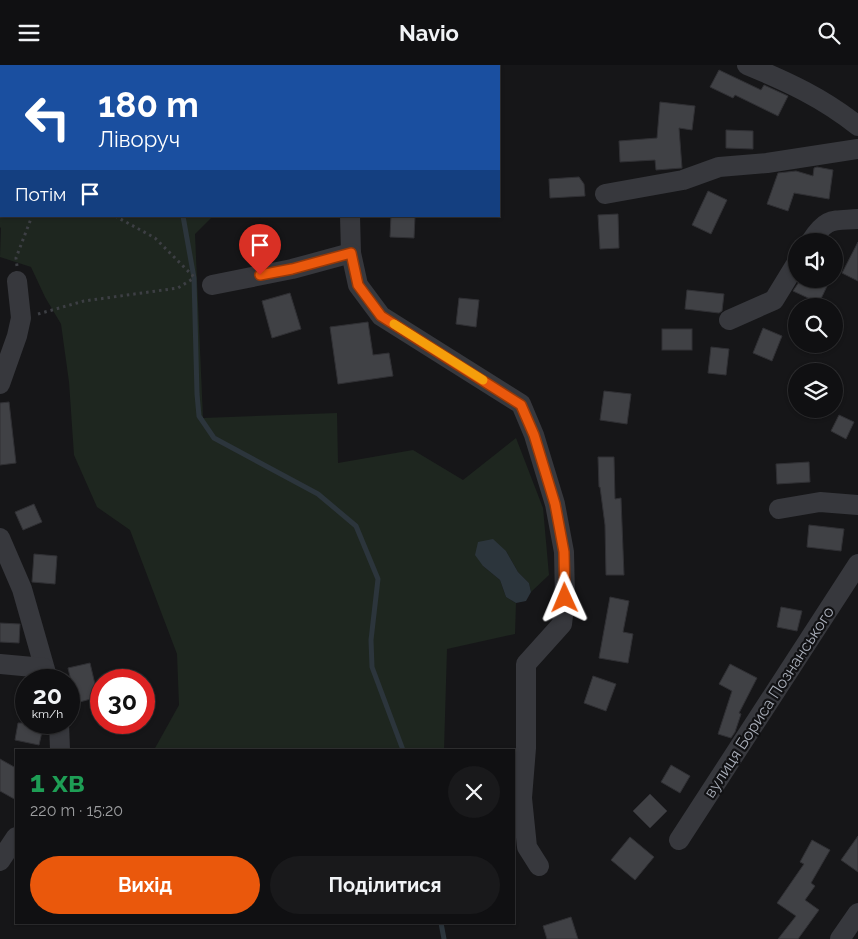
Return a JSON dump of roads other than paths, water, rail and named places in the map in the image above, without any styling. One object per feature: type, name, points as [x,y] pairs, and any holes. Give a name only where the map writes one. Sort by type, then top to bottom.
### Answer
[{"type":"street","points":[[747,65],[794,84],[842,113],[858,126]]},
{"type":"street","points":[[605,194],[683,180],[719,167],[767,163],[858,149]]},
{"type":"street","points":[[350,217],[351,253],[358,285],[381,316],[521,405],[534,435],[555,504],[564,552],[565,598],[562,624],[526,664],[526,748],[522,798],[527,847],[538,866]]},
{"type":"street","points":[[816,233],[831,220],[858,219]]},
{"type":"street","points":[[203,281],[292,269],[351,253]]},
{"type":"street","points":[[729,320],[774,300],[788,277]]},
{"type":"street","points":[[0,384],[20,318],[17,281]]},
{"type":"street","points":[[779,509],[820,502],[858,505]]},
{"type":"street","points":[[0,538],[22,589],[45,669]]},
{"type":"street","name":"вулиця Бориса Познанського","points":[[679,840],[858,564]]},
{"type":"street","points":[[0,664],[23,669]]},
{"type":"street","points":[[59,734],[60,749]]},
{"type":"street","points":[[0,861],[15,838]]},
{"type":"street","points":[[840,939],[858,913]]},
{"type":"waterway","points":[[183,217],[194,278],[199,416],[214,438],[318,494],[356,526],[378,579],[371,640],[372,667],[403,749]]},
{"type":"waterway","points":[[441,924],[444,939]]}]
